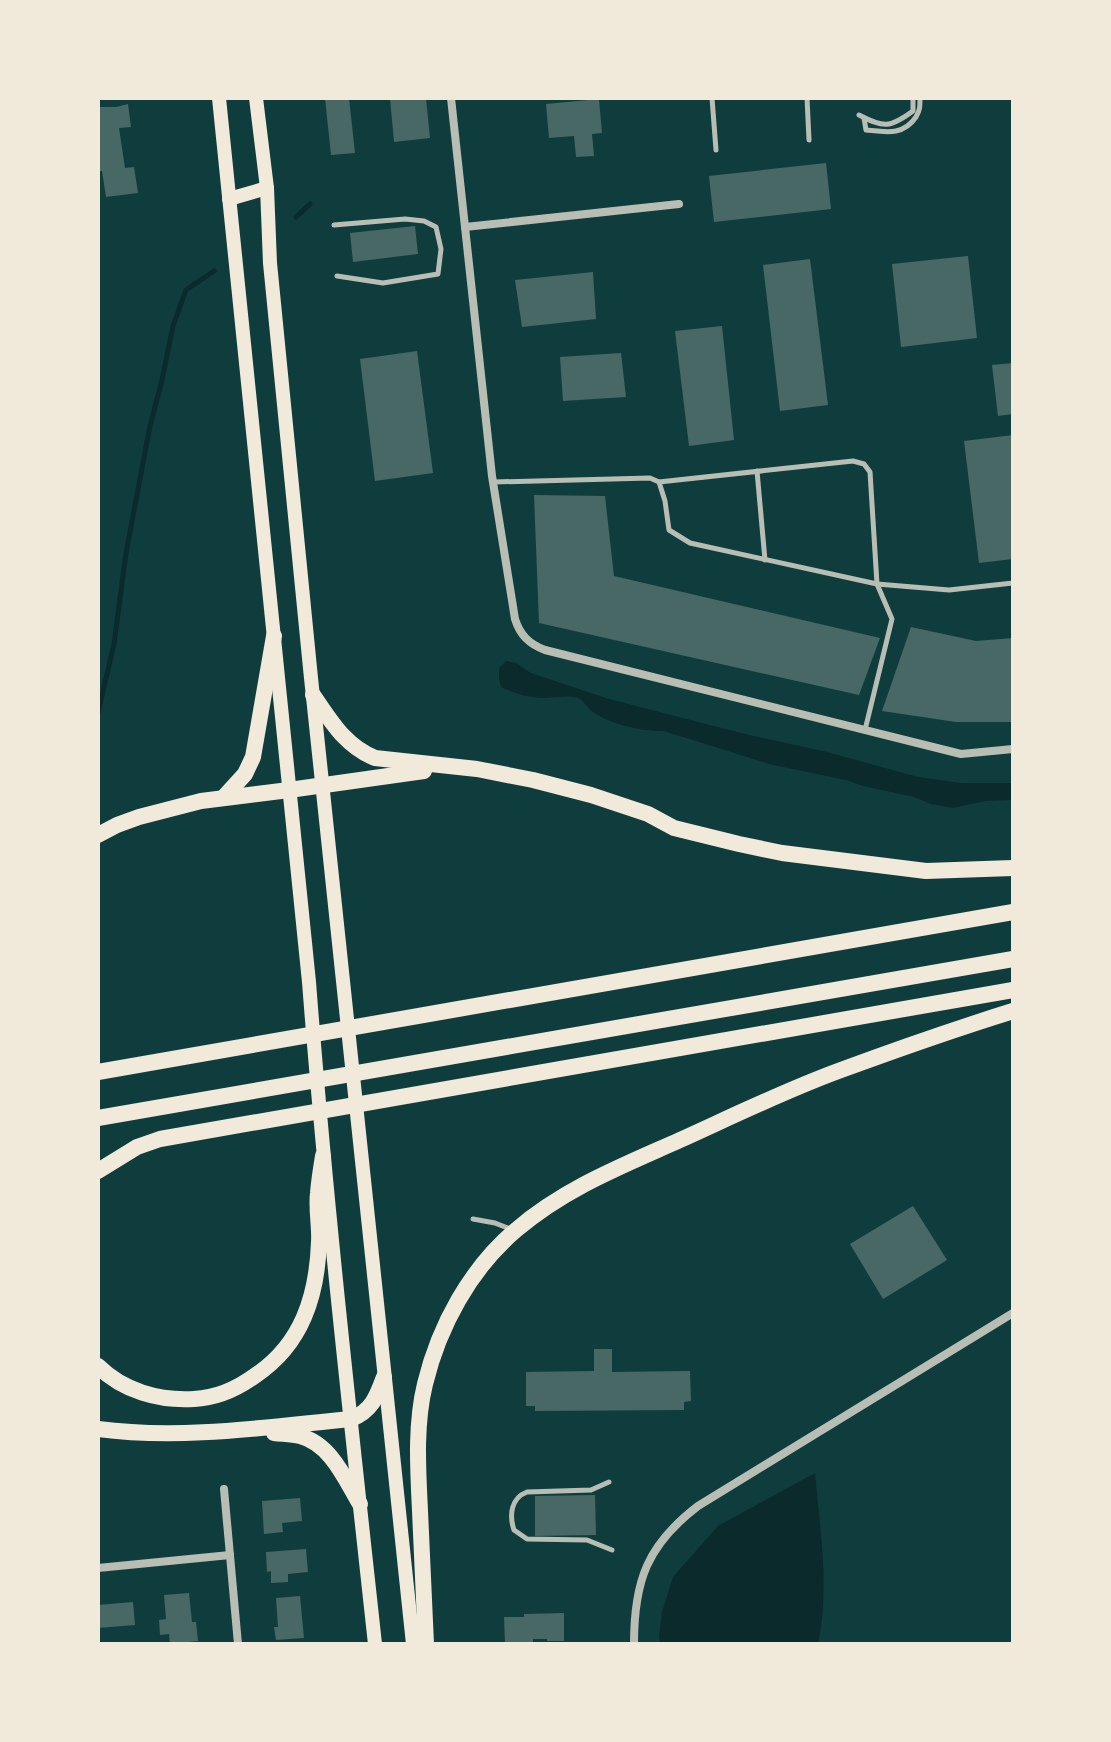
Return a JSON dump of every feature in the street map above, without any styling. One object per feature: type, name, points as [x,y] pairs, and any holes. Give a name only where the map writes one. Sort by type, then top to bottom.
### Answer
[{"type":"highway","points":[[225,796],[245,774],[253,757],[274,636]]},
{"type":"highway","points":[[313,695],[336,729],[361,752],[375,758],[477,769],[561,787],[648,814],[674,828],[782,853],[926,871],[1013,868]]},
{"type":"highway","points":[[98,835],[117,825],[165,809],[225,796],[450,768]]},
{"type":"highway","points":[[98,1072],[1013,912]]},
{"type":"highway","points":[[98,1118],[1013,959]]},
{"type":"highway","points":[[98,1171],[137,1147],[160,1139],[1013,990]]},
{"type":"highway","points":[[426,1644],[419,1482],[419,1421],[424,1386],[437,1345],[457,1302],[483,1265],[531,1217],[576,1187],[841,1070],[1013,1011]]},
{"type":"highway","points":[[98,1366],[133,1390],[174,1400],[222,1395],[267,1368],[297,1334],[310,1306],[316,1279],[319,1240],[317,1195],[323,1156]]},
{"type":"highway","points":[[98,1429],[157,1434],[351,1419],[373,1404],[384,1377]]},
{"type":"highway","points":[[240,1429],[302,1436],[322,1448],[336,1464],[360,1504]]},
{"type":"main road","points":[[219,98],[309,982],[320,1127],[375,1644]]},
{"type":"main road","points":[[256,98],[322,785],[413,1644]]},
{"type":"main road","points":[[229,199],[267,188]]},
{"type":"street","points":[[451,98],[493,482],[515,619],[522,635],[532,645],[545,650],[961,754],[1013,749]]},
{"type":"street","points":[[465,227],[679,204]]},
{"type":"street","points":[[634,1644],[635,1603],[643,1574],[655,1551],[678,1522],[705,1501],[1013,1313]]},
{"type":"street","points":[[224,1489],[238,1644]]},
{"type":"street","points":[[98,1568],[230,1555]]},
{"type":"lane","points":[[712,98],[716,150]]},
{"type":"lane","points":[[807,98],[809,140]]},
{"type":"lane","points":[[913,98],[913,111],[899,121],[880,126],[861,116],[866,130],[893,132],[909,127],[921,109],[920,98]]},
{"type":"lane","points":[[334,225],[405,219],[424,221],[436,227],[441,249],[438,274],[383,283],[337,276]]},
{"type":"lane","points":[[493,482],[650,478],[659,482],[853,461],[864,464],[870,472],[877,584],[892,619],[865,730]]},
{"type":"lane","points":[[757,471],[765,560]]},
{"type":"lane","points":[[659,482],[669,530],[690,543],[877,584],[949,590],[1013,583]]},
{"type":"lane","points":[[473,1219],[515,1231]]},
{"type":"lane","points":[[609,1482],[591,1490],[527,1492],[516,1499],[511,1517],[514,1530],[527,1539],[587,1540],[612,1550]]},
{"type":"water","points":[[506,661],[516,663],[531,673],[609,699],[918,777],[961,783],[1013,783],[1013,800],[985,801],[953,808],[931,804],[846,780],[773,765],[664,731],[627,726],[600,716],[576,698],[532,697],[501,687],[499,668]]},
{"type":"water","points":[[815,1473],[824,1580],[818,1644],[660,1644],[662,1612],[673,1577],[718,1526]]},
{"type":"building","points":[[325,98],[349,98],[355,153],[331,155]]},
{"type":"building","points":[[390,98],[426,98],[430,138],[394,142]]},
{"type":"building","points":[[599,99],[602,133],[592,134],[594,156],[576,157],[574,136],[549,138],[546,104]]},
{"type":"building","points":[[128,104],[131,127],[119,128],[125,168],[134,167],[138,193],[106,197],[102,171],[98,171],[98,107]]},
{"type":"building","points":[[826,163],[831,209],[714,222],[709,176]]},
{"type":"building","points":[[415,226],[418,254],[353,262],[350,233]]},
{"type":"building","points":[[968,256],[977,338],[901,347],[892,264]]},
{"type":"building","points":[[810,259],[828,405],[780,411],[763,265]]},
{"type":"building","points":[[593,272],[596,319],[522,327],[515,280]]},
{"type":"building","points":[[722,326],[734,440],[689,446],[675,331]]},
{"type":"building","points":[[417,351],[433,473],[375,481],[360,359]]},
{"type":"building","points":[[621,353],[626,397],[563,401],[560,357]]},
{"type":"building","points":[[1013,363],[1013,414],[998,416],[992,365]]},
{"type":"building","points":[[1013,435],[1013,559],[979,563],[964,441]]},
{"type":"building","points":[[534,495],[605,496],[614,576],[880,638],[859,695],[539,623]]},
{"type":"building","points":[[911,627],[976,641],[1013,638],[1013,722],[956,722],[882,711]]},
{"type":"building","points":[[913,1206],[947,1260],[883,1299],[850,1244]]},
{"type":"building","points":[[594,1349],[612,1349],[612,1372],[690,1371],[691,1401],[684,1402],[684,1410],[535,1411],[535,1406],[526,1406],[526,1372],[594,1371]]},
{"type":"building","points":[[595,1495],[596,1535],[535,1536],[535,1496]]},
{"type":"building","points":[[300,1498],[302,1521],[282,1523],[283,1532],[264,1534],[262,1501]]},
{"type":"building","points":[[306,1549],[308,1572],[288,1574],[288,1582],[271,1583],[266,1552]]},
{"type":"building","points":[[189,1593],[198,1641],[170,1644],[169,1634],[160,1635],[159,1620],[166,1619],[164,1595]]},
{"type":"building","points":[[300,1596],[304,1638],[276,1640],[276,1598]]},
{"type":"building","points":[[133,1602],[135,1625],[98,1628],[98,1605]]},
{"type":"building","points":[[564,1613],[564,1641],[533,1639],[533,1643],[505,1644],[504,1617]]},
{"type":"waterway","points":[[296,217],[310,204]]},
{"type":"waterway","points":[[98,713],[114,644],[126,553],[150,426],[173,326],[186,290],[214,271]]}]
